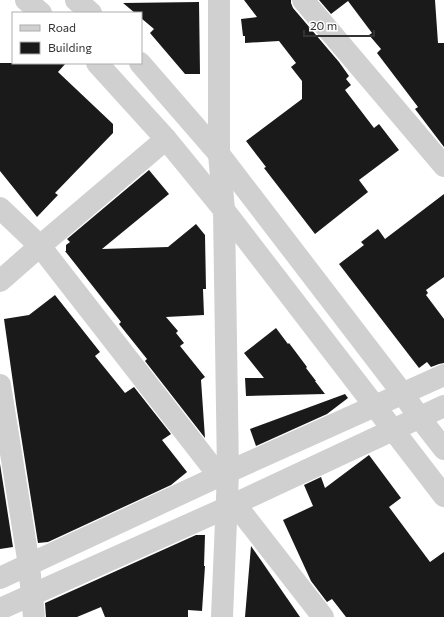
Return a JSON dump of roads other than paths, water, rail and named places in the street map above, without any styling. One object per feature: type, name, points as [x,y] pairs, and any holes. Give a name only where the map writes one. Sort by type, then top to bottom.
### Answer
[{"type":"street","points":[[26,0],[39,12]]},
{"type":"street","points":[[76,0],[90,12]]},
{"type":"street","points":[[219,0],[219,154],[224,210],[223,475],[230,506],[222,617]]},
{"type":"street","points":[[303,0],[444,166]]},
{"type":"street","points":[[98,64],[166,139],[224,210],[444,496]]},
{"type":"street","points":[[141,64],[219,154],[444,448]]},
{"type":"street","points":[[0,281],[166,139]]},
{"type":"street","points":[[0,208],[40,246],[223,475]]},
{"type":"street","points":[[0,578],[444,375]]},
{"type":"street","points":[[0,385],[29,565],[34,617]]},
{"type":"street","points":[[0,609],[230,506],[444,406]]},
{"type":"street","points":[[230,506],[323,617]]}]
